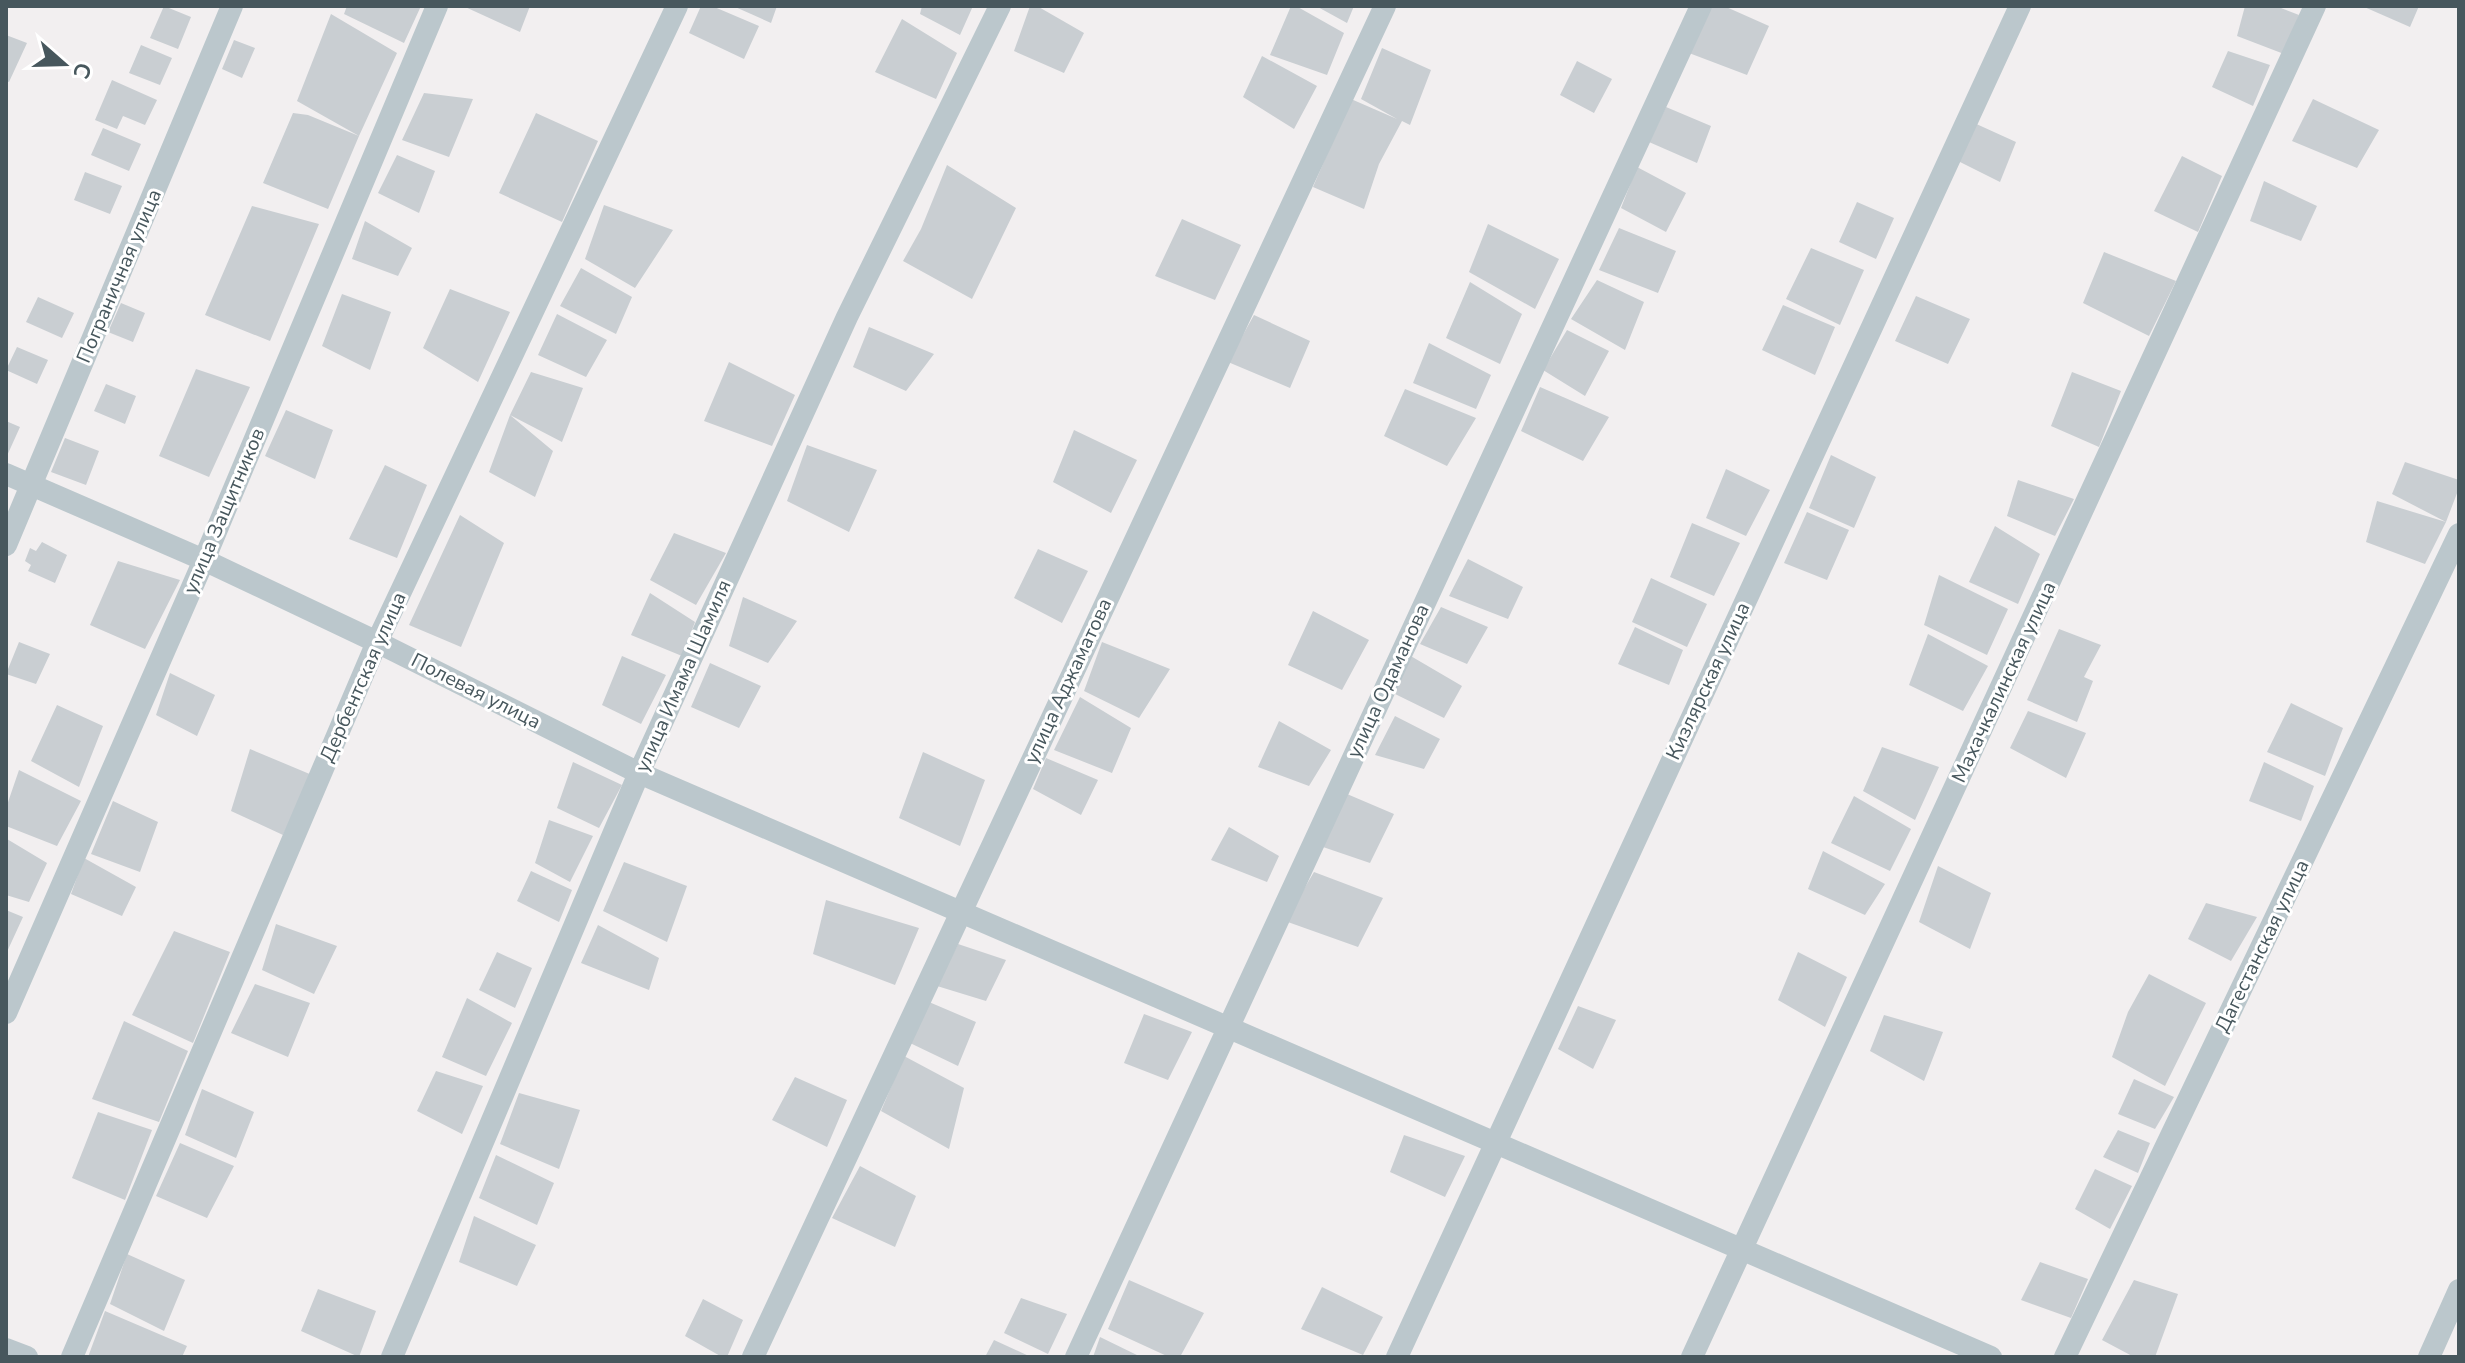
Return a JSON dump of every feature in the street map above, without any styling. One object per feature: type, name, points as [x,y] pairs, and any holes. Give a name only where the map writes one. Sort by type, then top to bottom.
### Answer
[{"type":"street","name":"Пограничная улица","points":[[6,545],[232,6]]},
{"type":"street","name":"улица Защитников","points":[[6,1013],[204,560],[437,6]]},
{"type":"street","name":"Дербентская улица","points":[[72,1357],[377,642],[677,6]]},
{"type":"street","name":"улица Имама Шамиля","points":[[392,1357],[639,773],[847,317],[1000,6]]},
{"type":"street","name":"улица Аджаматова","points":[[753,1357],[1385,6]]},
{"type":"street","name":"улица Одаманова","points":[[1076,1357],[1701,6]]},
{"type":"street","name":"Кизлярская улица","points":[[1397,1357],[2020,6]]},
{"type":"street","name":"Махачкалинская улица","points":[[1692,1357],[2315,6]]},
{"type":"street","name":"Полевая улица","points":[[6,474],[204,560],[377,642],[639,773],[1991,1357]]},
{"type":"street","name":"Дагестанская улица","points":[[2065,1357],[2459,534]]},
{"type":"street","points":[[2429,1357],[2459,1290]]},
{"type":"street","points":[[6,1349],[27,1357]]},
{"type":"building","points":[[164,6],[191,17],[178,49],[150,38]]},
{"type":"building","points":[[347,6],[421,6],[404,43],[344,14]]},
{"type":"building","points":[[463,6],[530,6],[520,32]]},
{"type":"building","points":[[701,6],[712,6],[759,26],[744,59],[689,33]]},
{"type":"building","points":[[733,6],[777,6],[771,23]]},
{"type":"building","points":[[922,6],[973,6],[960,35],[920,14]]},
{"type":"building","points":[[1030,6],[1037,6],[1084,33],[1064,73],[1014,51]]},
{"type":"building","points":[[1291,6],[1344,33],[1327,75],[1270,55]]},
{"type":"building","points":[[1316,6],[1354,6],[1347,23]]},
{"type":"building","points":[[1710,6],[1724,6],[1769,26],[1747,75],[1689,53]]},
{"type":"building","points":[[2245,6],[2276,6],[2299,15],[2284,54],[2237,36]]},
{"type":"building","points":[[2362,6],[2419,6],[2410,27]]},
{"type":"building","points":[[331,14],[397,53],[359,136],[297,101]]},
{"type":"building","points":[[902,19],[957,53],[936,99],[875,72]]},
{"type":"building","points":[[6,35],[27,43],[9,82],[6,81]]},
{"type":"building","points":[[234,40],[255,48],[242,78],[222,69]]},
{"type":"building","points":[[141,45],[172,58],[160,85],[129,73]]},
{"type":"building","points":[[1382,48],[1431,70],[1410,125],[1402,121],[1379,164],[1364,209],[1313,187],[1351,99],[1397,119],[1361,99]]},
{"type":"building","points":[[2228,51],[2270,65],[2253,106],[2212,87]]},
{"type":"building","points":[[1262,56],[1317,86],[1294,129],[1243,97]]},
{"type":"building","points":[[1577,61],[1612,79],[1594,113],[1560,95]]},
{"type":"building","points":[[112,80],[157,100],[145,125],[123,116],[117,129],[95,120]]},
{"type":"building","points":[[424,93],[473,99],[449,157],[402,140]]},
{"type":"building","points":[[2313,99],[2379,130],[2357,168],[2292,141]]},
{"type":"building","points":[[1666,107],[1711,126],[1697,163],[1649,142]]},
{"type":"building","points":[[293,113],[308,115],[359,136],[328,209],[263,183]]},
{"type":"building","points":[[536,113],[598,141],[562,222],[499,193]]},
{"type":"building","points":[[1972,122],[2016,142],[2000,182],[1956,160]]},
{"type":"building","points":[[103,128],[141,144],[129,171],[91,155]]},
{"type":"building","points":[[397,155],[435,171],[419,213],[378,193]]},
{"type":"building","points":[[2182,156],[2222,176],[2198,232],[2154,211]]},
{"type":"building","points":[[947,165],[1016,208],[972,299],[903,261],[921,229]]},
{"type":"building","points":[[1637,167],[1686,193],[1666,232],[1621,208]]},
{"type":"building","points":[[85,172],[122,186],[110,214],[74,200]]},
{"type":"building","points":[[2264,181],[2317,206],[2301,241],[2250,221]]},
{"type":"building","points":[[1857,202],[1894,218],[1876,259],[1839,242]]},
{"type":"building","points":[[604,205],[673,230],[635,288],[585,259]]},
{"type":"building","points":[[252,206],[319,224],[270,341],[205,315]]},
{"type":"building","points":[[1182,219],[1241,245],[1215,300],[1155,276]]},
{"type":"building","points":[[365,221],[412,248],[398,276],[352,259]]},
{"type":"building","points":[[1488,224],[1559,259],[1535,309],[1469,272]]},
{"type":"building","points":[[1619,228],[1676,251],[1658,293],[1599,270]]},
{"type":"building","points":[[1811,248],[1864,270],[1840,325],[1786,299]]},
{"type":"building","points":[[2104,252],[2176,281],[2149,336],[2083,303]]},
{"type":"building","points":[[581,268],[632,297],[616,334],[560,306]]},
{"type":"building","points":[[1597,280],[1644,302],[1625,350],[1571,319]]},
{"type":"building","points":[[1470,282],[1522,314],[1500,364],[1446,338]]},
{"type":"building","points":[[450,289],[510,312],[478,382],[423,348]]},
{"type":"building","points":[[342,294],[391,312],[370,370],[322,346]]},
{"type":"building","points":[[1916,296],[1970,319],[1948,364],[1895,341]]},
{"type":"building","points":[[38,297],[74,313],[62,338],[26,322]]},
{"type":"building","points":[[121,303],[145,313],[133,342],[108,332]]},
{"type":"building","points":[[1783,305],[1835,327],[1815,375],[1762,350]]},
{"type":"building","points":[[557,314],[607,340],[586,377],[538,355]]},
{"type":"building","points":[[1254,315],[1310,341],[1290,388],[1228,362]]},
{"type":"building","points":[[869,327],[934,354],[906,391],[853,367]]},
{"type":"building","points":[[1567,330],[1609,351],[1585,396],[1543,370]]},
{"type":"building","points":[[1429,343],[1491,375],[1476,409],[1413,383]]},
{"type":"building","points":[[17,347],[48,360],[37,384],[6,370]]},
{"type":"building","points":[[729,362],[795,395],[772,446],[704,421]]},
{"type":"building","points":[[196,369],[250,387],[209,477],[159,456]]},
{"type":"building","points":[[531,372],[583,388],[562,442],[510,415]]},
{"type":"building","points":[[2072,372],[2121,391],[2099,447],[2051,426]]},
{"type":"building","points":[[106,384],[136,396],[125,424],[94,411]]},
{"type":"building","points":[[1540,387],[1609,417],[1583,461],[1521,431]]},
{"type":"building","points":[[1405,389],[1476,418],[1447,466],[1384,436]]},
{"type":"building","points":[[286,410],[333,430],[315,479],[265,456]]},
{"type":"building","points":[[510,415],[553,451],[535,497],[489,472]]},
{"type":"building","points":[[6,421],[20,427],[6,458]]},
{"type":"building","points":[[1074,430],[1137,460],[1111,513],[1053,482]]},
{"type":"building","points":[[65,438],[99,451],[86,485],[51,472]]},
{"type":"building","points":[[807,445],[877,470],[849,532],[787,501]]},
{"type":"building","points":[[1831,455],[1876,477],[1854,528],[1809,508]]},
{"type":"building","points":[[2405,462],[2459,480],[2446,522],[2392,494]]},
{"type":"building","points":[[385,465],[427,485],[397,558],[349,539]]},
{"type":"building","points":[[1726,469],[1770,490],[1746,536],[1706,518]]},
{"type":"building","points":[[2018,480],[2074,499],[2055,536],[2007,516]]},
{"type":"building","points":[[2377,501],[2446,522],[2425,564],[2366,542]]},
{"type":"building","points":[[1807,512],[1849,530],[1827,580],[1784,563]]},
{"type":"building","points":[[460,515],[504,543],[461,647],[409,625]]},
{"type":"building","points":[[1692,523],[1740,543],[1714,596],[1670,577]]},
{"type":"building","points":[[1995,526],[2040,554],[2018,604],[1969,582]]},
{"type":"building","points":[[674,533],[726,553],[696,605],[650,580]]},
{"type":"building","points":[[42,542],[67,555],[55,583],[28,571],[31,565],[25,561],[30,548],[36,551]]},
{"type":"building","points":[[1038,549],[1088,571],[1062,623],[1014,598]]},
{"type":"building","points":[[1468,559],[1523,587],[1508,619],[1449,596]]},
{"type":"building","points":[[118,561],[180,580],[145,649],[90,625]]},
{"type":"building","points":[[1939,575],[2008,609],[1987,655],[1924,625]]},
{"type":"building","points":[[1651,578],[1707,604],[1687,647],[1632,622]]},
{"type":"building","points":[[650,593],[695,622],[682,656],[631,635]]},
{"type":"building","points":[[743,597],[797,621],[768,663],[729,646]]},
{"type":"building","points":[[1441,607],[1488,627],[1467,664],[1420,644]]},
{"type":"building","points":[[1313,611],[1369,640],[1342,690],[1288,665]]},
{"type":"building","points":[[1635,627],[1683,650],[1669,685],[1618,664]]},
{"type":"building","points":[[2059,629],[2101,645],[2084,677],[2093,681],[2077,722],[2027,700]]},
{"type":"building","points":[[1928,634],[1988,666],[1963,711],[1909,685]]},
{"type":"building","points":[[19,642],[50,654],[36,684],[6,674]]},
{"type":"building","points":[[1102,642],[1170,669],[1139,718],[1084,691]]},
{"type":"building","points":[[1409,655],[1462,686],[1444,718],[1393,693]]},
{"type":"building","points":[[622,656],[666,675],[641,724],[602,705]]},
{"type":"building","points":[[710,663],[761,686],[739,728],[691,707]]},
{"type":"building","points":[[170,673],[215,695],[197,736],[156,715]]},
{"type":"building","points":[[1080,697],[1131,728],[1112,773],[1054,750]]},
{"type":"building","points":[[2291,703],[2343,728],[2325,776],[2267,752]]},
{"type":"building","points":[[57,705],[103,726],[79,787],[31,761]]},
{"type":"building","points":[[2028,711],[2086,733],[2066,778],[2010,748]]},
{"type":"building","points":[[1395,716],[1440,739],[1424,769],[1375,755]]},
{"type":"building","points":[[1279,721],[1331,750],[1309,786],[1258,767]]},
{"type":"building","points":[[1882,747],[1939,767],[1915,820],[1863,791]]},
{"type":"building","points":[[250,749],[312,775],[283,835],[231,811]]},
{"type":"building","points":[[923,752],[985,780],[960,846],[899,818]]},
{"type":"building","points":[[1046,758],[1098,780],[1081,815],[1033,789]]},
{"type":"building","points":[[573,762],[622,785],[599,828],[557,808]]},
{"type":"building","points":[[2264,762],[2314,786],[2301,821],[2249,801]]},
{"type":"building","points":[[19,770],[81,801],[57,846],[6,826],[6,808]]},
{"type":"building","points":[[1347,794],[1394,814],[1370,863],[1323,847]]},
{"type":"building","points":[[1854,796],[1911,829],[1890,871],[1831,843]]},
{"type":"building","points":[[113,801],[158,822],[140,872],[91,854]]},
{"type":"building","points":[[549,820],[593,836],[570,882],[535,863]]},
{"type":"building","points":[[1229,827],[1279,856],[1267,882],[1211,860]]},
{"type":"building","points":[[7,839],[47,863],[29,902],[6,895]]},
{"type":"building","points":[[1823,851],[1885,884],[1865,915],[1808,889]]},
{"type":"building","points":[[84,858],[136,887],[122,916],[71,894]]},
{"type":"building","points":[[624,862],[687,886],[667,942],[603,911]]},
{"type":"building","points":[[1938,866],[1991,893],[1970,949],[1919,922]]},
{"type":"building","points":[[531,871],[572,890],[559,922],[517,901]]},
{"type":"building","points":[[1314,872],[1383,898],[1358,947],[1285,921]]},
{"type":"building","points":[[826,900],[919,928],[895,985],[813,954]]},
{"type":"building","points":[[2206,903],[2257,917],[2231,961],[2188,939]]},
{"type":"building","points":[[6,910],[23,917],[6,954]]},
{"type":"building","points":[[276,924],[337,946],[314,994],[262,970]]},
{"type":"building","points":[[598,925],[659,958],[649,990],[581,963]]},
{"type":"building","points":[[174,931],[230,952],[193,1043],[132,1015]]},
{"type":"building","points":[[958,944],[1006,960],[986,1001],[937,986]]},
{"type":"building","points":[[497,952],[532,968],[515,1008],[479,990]]},
{"type":"building","points":[[1798,952],[1847,977],[1825,1027],[1778,1000]]},
{"type":"building","points":[[2149,974],[2206,1003],[2165,1086],[2112,1057],[2128,1012]]},
{"type":"building","points":[[255,984],[310,1003],[288,1057],[231,1033]]},
{"type":"building","points":[[467,998],[512,1023],[486,1076],[442,1057]]},
{"type":"building","points":[[929,1002],[976,1022],[958,1066],[910,1043]]},
{"type":"building","points":[[1578,1006],[1616,1020],[1593,1069],[1558,1049]]},
{"type":"building","points":[[1144,1014],[1192,1032],[1168,1080],[1124,1063]]},
{"type":"building","points":[[1884,1015],[1943,1032],[1924,1081],[1870,1051]]},
{"type":"building","points":[[124,1021],[188,1051],[159,1122],[92,1099]]},
{"type":"building","points":[[904,1056],[964,1088],[949,1149],[881,1111]]},
{"type":"building","points":[[436,1071],[483,1086],[462,1134],[417,1111]]},
{"type":"building","points":[[795,1077],[847,1100],[827,1147],[772,1120]]},
{"type":"building","points":[[2134,1079],[2174,1097],[2155,1129],[2118,1114]]},
{"type":"building","points":[[202,1089],[254,1112],[236,1158],[185,1135]]},
{"type":"building","points":[[519,1093],[580,1110],[559,1169],[500,1144]]},
{"type":"building","points":[[98,1112],[152,1130],[125,1200],[72,1178]]},
{"type":"building","points":[[2118,1130],[2150,1143],[2138,1173],[2103,1157]]},
{"type":"building","points":[[1404,1135],[1465,1156],[1445,1197],[1390,1172]]},
{"type":"building","points":[[180,1143],[234,1166],[207,1218],[156,1196]]},
{"type":"building","points":[[496,1155],[554,1183],[537,1225],[479,1198]]},
{"type":"building","points":[[860,1166],[916,1196],[895,1247],[832,1218]]},
{"type":"building","points":[[2095,1169],[2132,1186],[2110,1229],[2075,1209]]},
{"type":"building","points":[[474,1216],[536,1245],[517,1286],[459,1262]]},
{"type":"building","points":[[127,1254],[185,1280],[164,1331],[110,1304]]},
{"type":"building","points":[[2040,1262],[2088,1279],[2071,1318],[2021,1300]]},
{"type":"building","points":[[1129,1280],[1204,1313],[1180,1357],[1169,1357],[1108,1329]]},
{"type":"building","points":[[2134,1280],[2178,1294],[2155,1357],[2134,1357],[2102,1340]]},
{"type":"building","points":[[1322,1287],[1383,1317],[1363,1355],[1301,1329]]},
{"type":"building","points":[[318,1289],[376,1311],[359,1357],[301,1331]]},
{"type":"building","points":[[1021,1298],[1067,1314],[1048,1354],[1004,1333]]},
{"type":"building","points":[[703,1299],[743,1320],[727,1357],[685,1336]]},
{"type":"building","points":[[105,1311],[187,1346],[182,1357],[88,1357]]},
{"type":"building","points":[[1100,1337],[1141,1357],[1093,1357]]},
{"type":"building","points":[[994,1340],[1031,1357],[985,1357]]}]
